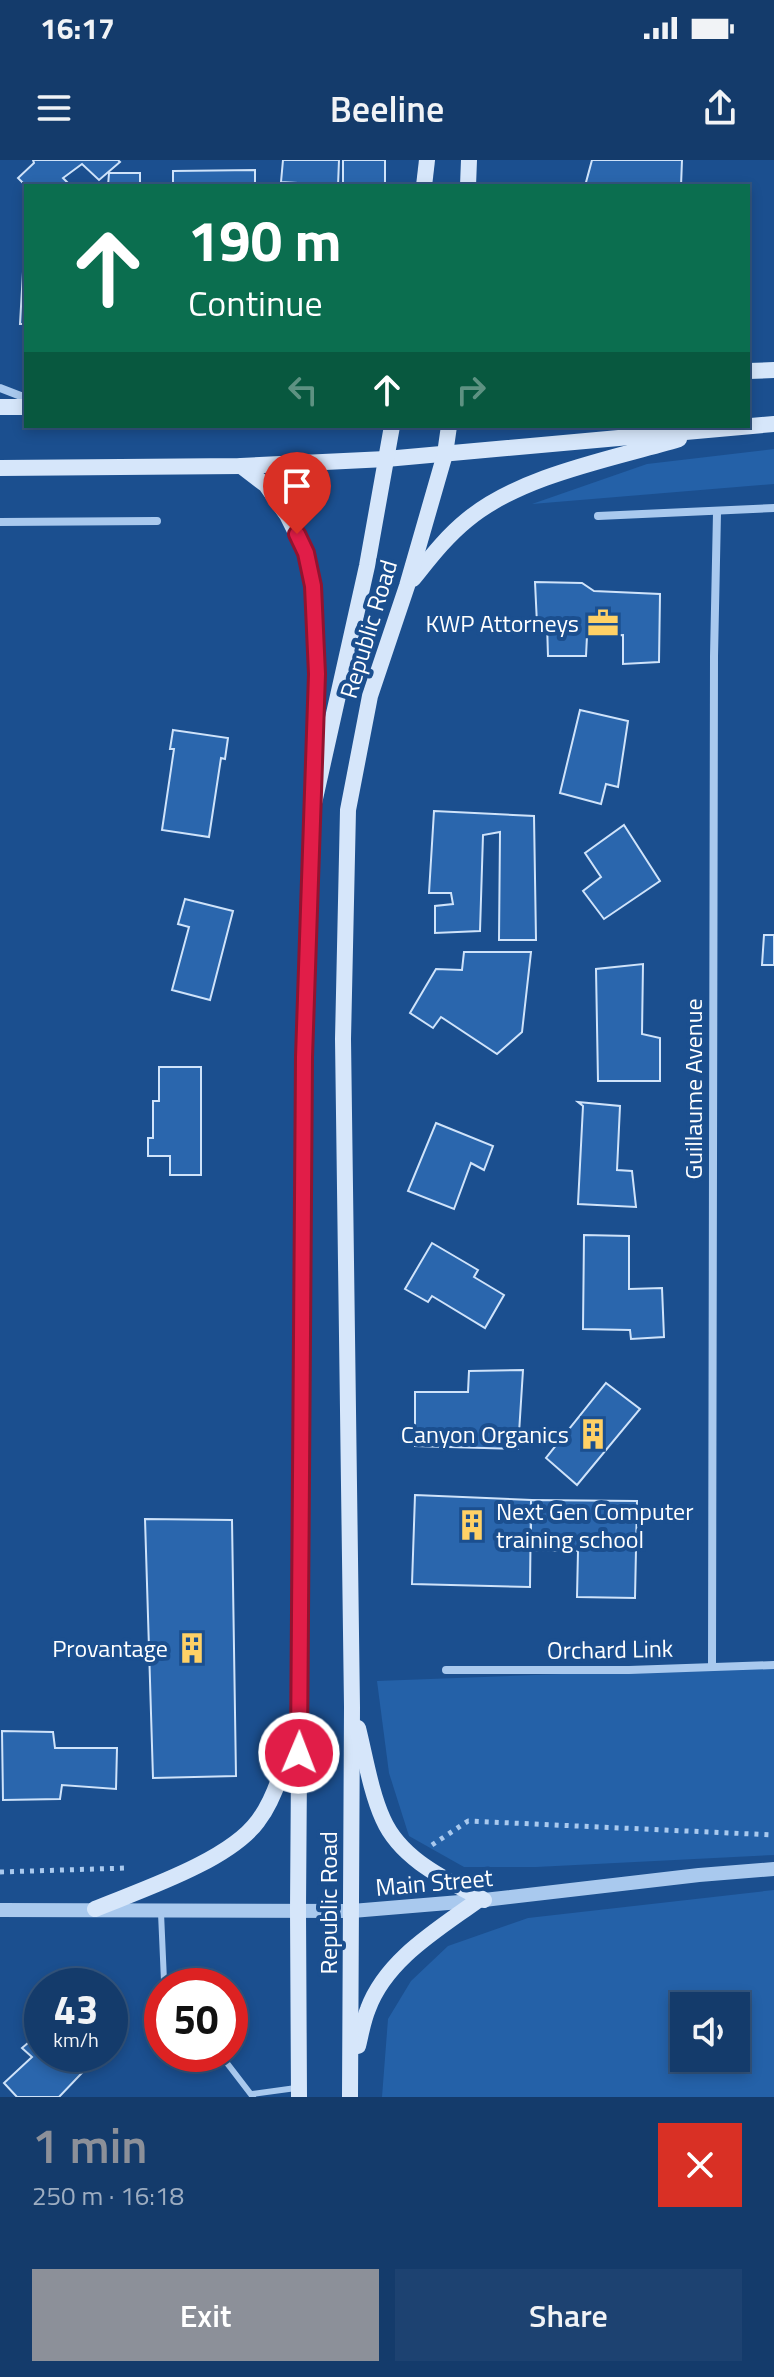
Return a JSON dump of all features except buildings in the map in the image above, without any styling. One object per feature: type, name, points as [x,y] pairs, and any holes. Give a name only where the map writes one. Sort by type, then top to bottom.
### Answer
[{"type":"main road","points":[[424,184],[427,160]]},
{"type":"main road","points":[[468,184],[469,160]]},
{"type":"main road","points":[[750,371],[774,370]]},
{"type":"main road","points":[[0,407],[24,407]]},
{"type":"main road","points":[[750,426],[774,424]]},
{"type":"main road","name":"Republic Road","points":[[299,2092],[304,1057],[312,812],[367,566],[392,428]]},
{"type":"main road","name":"Republic Road","points":[[350,2097],[352,1707],[343,1039],[348,810],[370,696],[407,586],[445,454],[449,428]]},
{"type":"main road","points":[[0,468],[241,466],[386,459],[727,428]]},
{"type":"main road","points":[[407,586],[470,517],[518,489],[715,429]]},
{"type":"main road","points":[[241,466],[266,485],[287,515],[309,564],[317,674],[312,812]]},
{"type":"main road","points":[[95,1909],[203,1863],[230,1846],[258,1821],[283,1768],[300,1695]]},
{"type":"main road","points":[[351,2071],[368,2008],[384,1981],[412,1949],[481,1900],[431,1871],[404,1848],[383,1820],[352,1707]]},
{"type":"street","points":[[0,388],[24,397]]},
{"type":"street","points":[[598,516],[717,513],[774,508]]},
{"type":"street","name":"Guillaume Avenue","points":[[712,1666],[717,513]]},
{"type":"street","points":[[0,522],[157,521]]},
{"type":"street","name":"Orchard Link","points":[[446,1670],[629,1670],[774,1665]]},
{"type":"street","name":"Main Street","points":[[0,1910],[352,1911],[774,1869]]},
{"type":"lane","points":[[161,1909],[166,1968]]},
{"type":"lane","points":[[234,2072],[252,2096],[299,2092]]},
{"type":"path","points":[[425,1850],[468,1821],[774,1835]]},
{"type":"path","points":[[0,1872],[137,1867]]},
{"type":"shaded area","points":[[774,449],[774,484],[532,504],[647,464]]},
{"type":"shaded area","points":[[774,1666],[774,1855],[536,1867],[464,1867],[409,1836],[389,1773],[377,1681]]},
{"type":"shaded area","points":[[774,1890],[774,2097],[382,2097],[388,2019],[411,1981],[448,1946],[528,1918]]},
{"type":"place","name":"KWP Attorneys","points":[[603,623]]},
{"type":"place","name":"Canyon Organics","points":[[593,1434]]},
{"type":"place","name":"Next Gen Computer training school","points":[[472,1525]]},
{"type":"place","name":"Provantage","points":[[192,1648]]},
{"type":"route","points":[[297,534],[306,553],[313,586],[317,674],[304,1057],[299,1753]]}]
